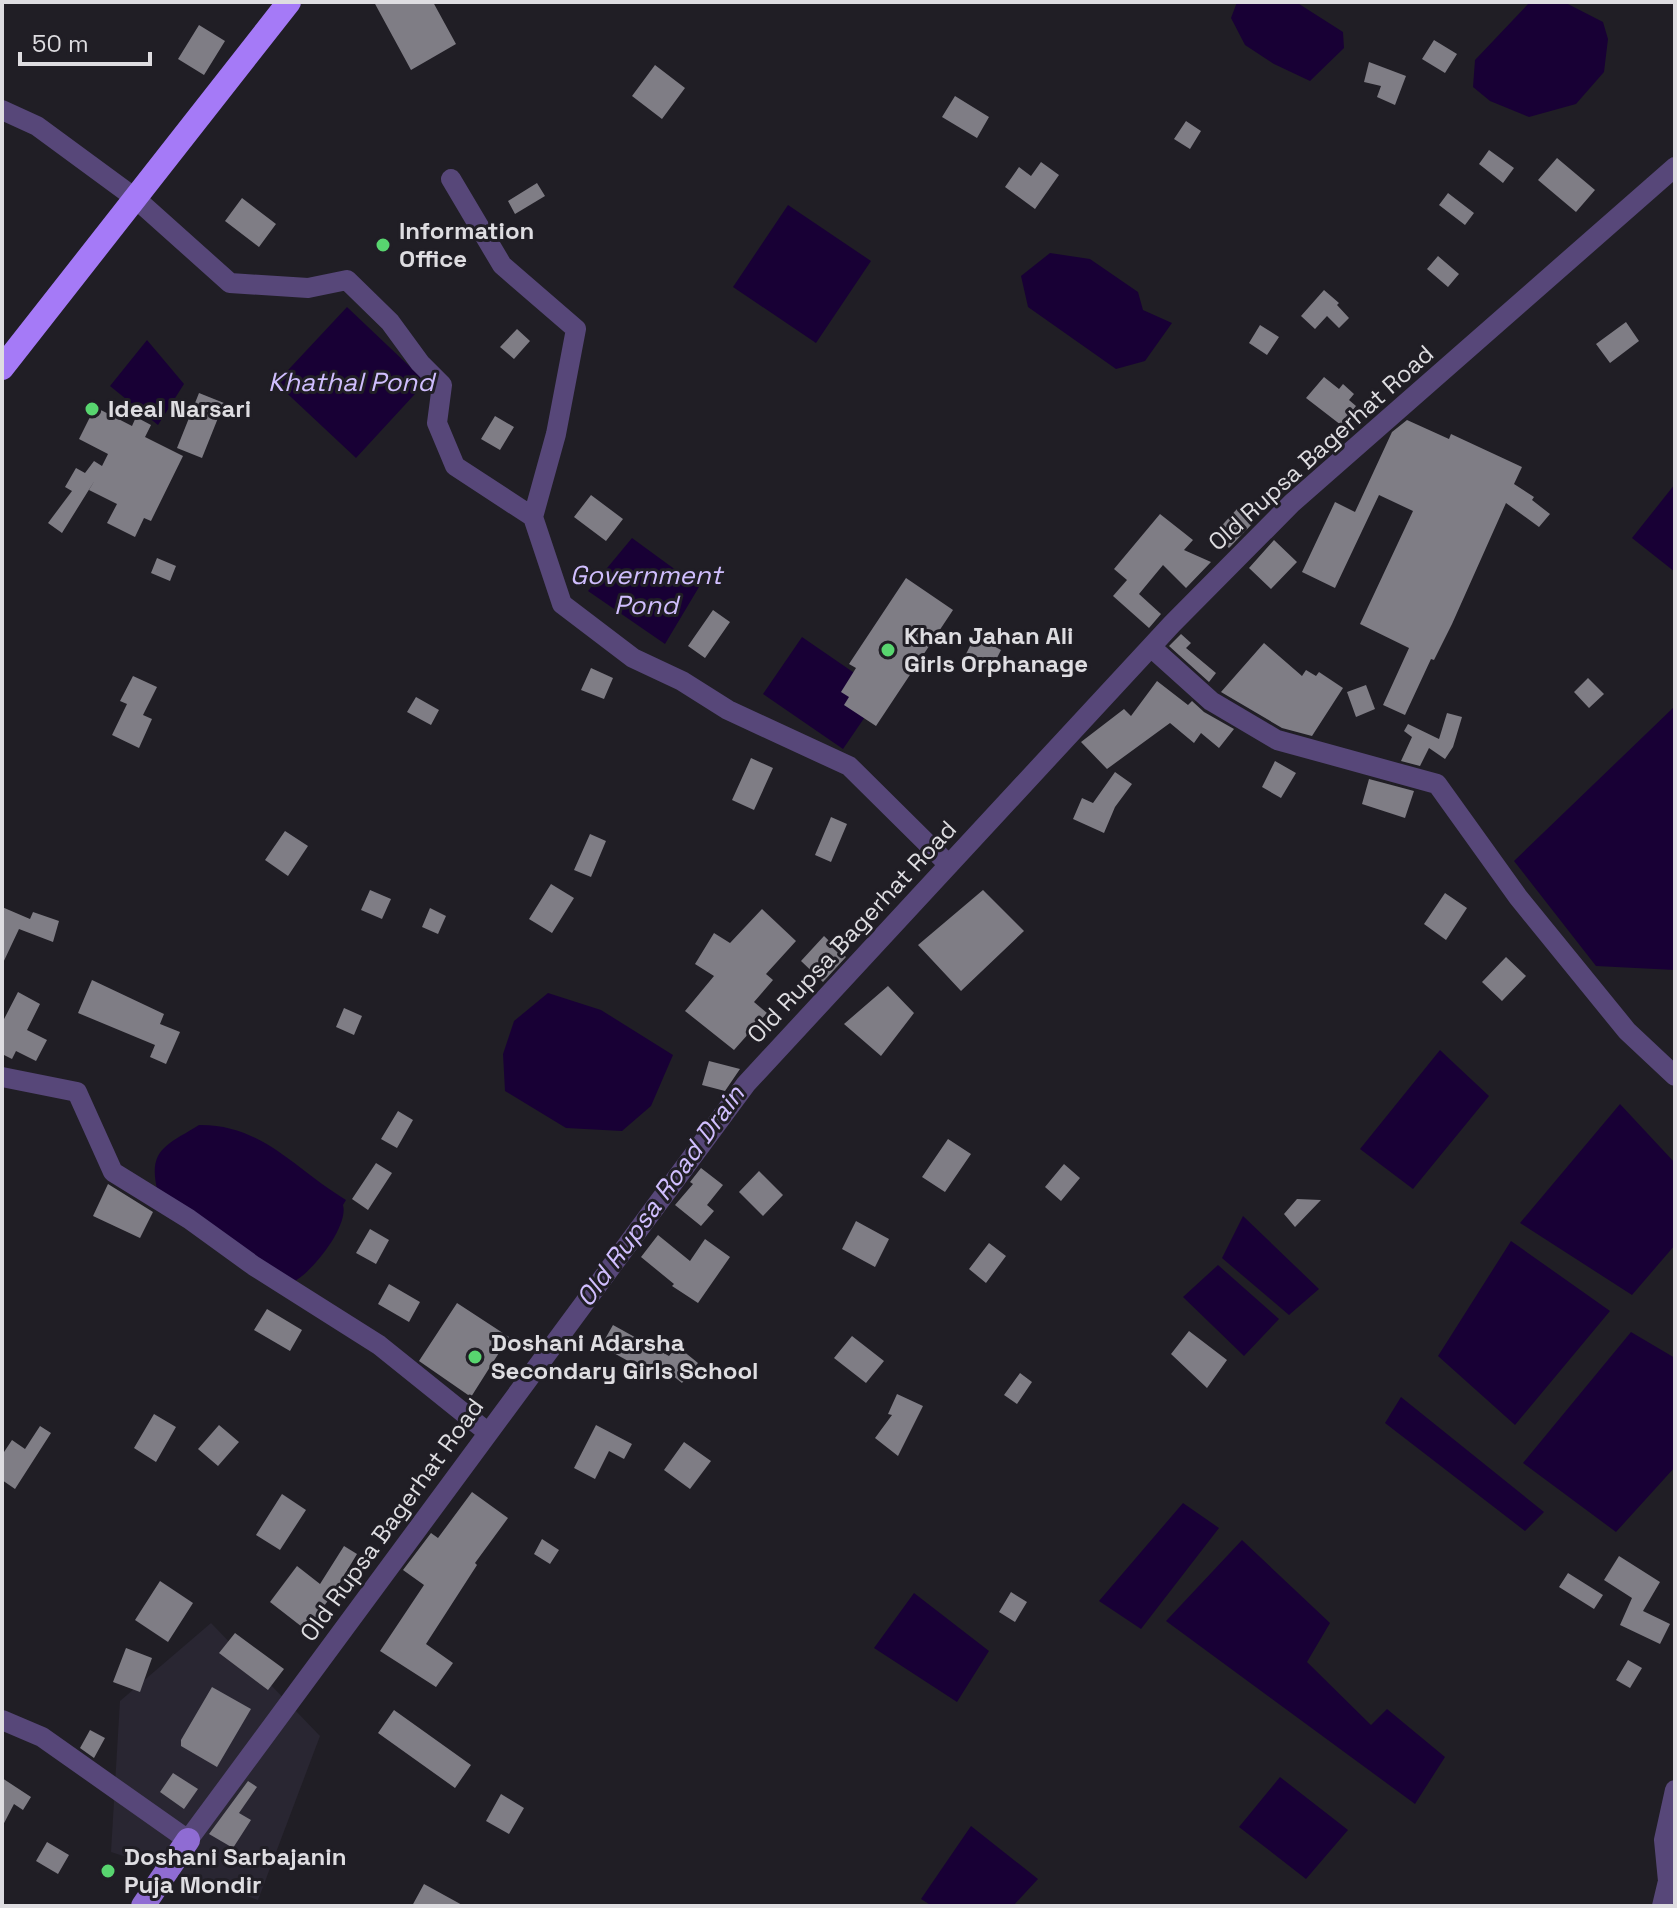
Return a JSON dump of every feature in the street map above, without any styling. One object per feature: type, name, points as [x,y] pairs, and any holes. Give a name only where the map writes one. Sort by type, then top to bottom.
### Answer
[{"type":"highway","points":[[2,368],[289,2]]},
{"type":"main road","points":[[143,1906],[188,1840]]},
{"type":"street","points":[[2,110],[37,126],[135,198],[230,283],[308,288],[347,280],[390,322],[420,363],[442,385],[437,423],[455,466],[533,517]]},
{"type":"street","name":"Old Rupsa Bagerhat Road","points":[[188,1840],[746,1084],[1151,647],[1292,503],[1675,167]]},
{"type":"street","points":[[451,179],[502,265],[576,329],[556,434],[533,517],[562,604],[633,658],[682,681],[728,710],[849,766],[949,865]]},
{"type":"street","points":[[1151,647],[1211,701],[1277,740],[1437,784],[1518,897],[1627,1031],[1675,1076]]},
{"type":"street","points":[[2,1077],[77,1092],[113,1172],[379,1345],[486,1431]]},
{"type":"street","points":[[2,1720],[42,1737],[188,1840]]},
{"type":"street","points":[[1662,1906],[1668,1881],[1664,1840],[1675,1790]]},
{"type":"shaded area","points":[[211,1623],[320,1736],[258,1900],[111,1852],[120,1701]]},
{"type":"water","points":[[1237,2],[1296,2],[1343,32],[1344,48],[1310,81],[1274,64],[1245,45],[1231,18]]},
{"type":"water","points":[[1530,2],[1564,2],[1603,22],[1608,39],[1604,72],[1576,104],[1529,117],[1490,101],[1473,87],[1475,60]]},
{"type":"water","points":[[788,205],[871,261],[816,343],[733,287]]},
{"type":"water","points":[[1050,253],[1090,259],[1138,292],[1143,310],[1172,323],[1145,361],[1116,369],[1028,307],[1021,276]]},
{"type":"water","name":"Khathal Pond","points":[[347,307],[426,382],[356,458],[276,383]]},
{"type":"water","points":[[147,340],[184,384],[158,425],[110,386]]},
{"type":"water","points":[[1675,484],[1675,572],[1632,538]]},
{"type":"water","name":"Government Pond","points":[[632,538],[699,587],[665,644],[588,591]]},
{"type":"water","points":[[802,637],[882,692],[843,749],[763,694]]},
{"type":"water","points":[[1675,706],[1675,970],[1596,966],[1514,861]]},
{"type":"water","points":[[548,993],[601,1010],[673,1055],[651,1106],[622,1131],[566,1128],[505,1091],[503,1054],[514,1021]]},
{"type":"water","points":[[1440,1050],[1489,1096],[1413,1189],[1360,1149]]},
{"type":"water","points":[[1620,1104],[1675,1163],[1675,1245],[1632,1295],[1520,1223]]},
{"type":"water","points":[[199,1125],[242,1132],[260,1140],[346,1200],[335,1236],[301,1277],[293,1282],[157,1189],[155,1165],[158,1156],[169,1143]]},
{"type":"water","points":[[1243,1216],[1319,1289],[1289,1315],[1222,1258]]},
{"type":"water","points":[[1511,1241],[1610,1311],[1515,1425],[1438,1356]]},
{"type":"water","points":[[1218,1265],[1279,1319],[1244,1356],[1183,1297]]},
{"type":"water","points":[[1631,1332],[1675,1358],[1675,1467],[1616,1532],[1523,1463]]},
{"type":"water","points":[[1401,1397],[1544,1512],[1525,1531],[1385,1423]]},
{"type":"water","points":[[1183,1503],[1219,1528],[1141,1629],[1099,1601]]},
{"type":"water","points":[[1242,1540],[1330,1623],[1307,1662],[1371,1725],[1387,1709],[1445,1757],[1415,1804],[1166,1621]]},
{"type":"water","points":[[914,1593],[989,1651],[957,1702],[874,1648]]},
{"type":"water","points":[[1280,1777],[1348,1830],[1306,1879],[1239,1827]]},
{"type":"water","points":[[971,1826],[1038,1879],[1013,1906],[932,1906],[921,1899]]},
{"type":"building","points":[[374,2],[433,2],[456,44],[411,70]]},
{"type":"building","points":[[199,25],[225,41],[204,75],[178,59]]},
{"type":"building","points":[[1434,40],[1457,54],[1445,73],[1422,59]]},
{"type":"building","points":[[1369,62],[1406,76],[1395,105],[1377,97],[1381,86],[1364,82]]},
{"type":"building","points":[[655,65],[685,88],[662,119],[632,96]]},
{"type":"building","points":[[955,96],[989,117],[977,138],[942,117]]},
{"type":"building","points":[[1186,121],[1201,131],[1190,149],[1174,139]]},
{"type":"building","points":[[1489,150],[1514,168],[1503,183],[1479,164]]},
{"type":"building","points":[[1557,158],[1595,190],[1576,212],[1538,180]]},
{"type":"building","points":[[1041,162],[1059,175],[1035,209],[1005,187],[1019,167],[1031,176]]},
{"type":"building","points":[[537,183],[545,196],[515,214],[508,201]]},
{"type":"building","points":[[1448,193],[1474,213],[1465,225],[1439,205]]},
{"type":"building","points":[[242,198],[276,224],[259,247],[225,221]]},
{"type":"building","points":[[1438,256],[1459,274],[1448,287],[1427,269]]},
{"type":"building","points":[[1324,290],[1339,303],[1337,305],[1349,318],[1339,328],[1327,316],[1315,329],[1301,316]]},
{"type":"building","points":[[1626,322],[1639,341],[1610,363],[1596,344]]},
{"type":"building","points":[[1260,325],[1279,337],[1267,355],[1249,343]]},
{"type":"building","points":[[517,329],[530,341],[514,359],[500,347]]},
{"type":"building","points":[[1324,377],[1339,389],[1343,384],[1354,394],[1349,400],[1356,406],[1341,425],[1306,398]]},
{"type":"building","points":[[199,393],[224,403],[202,458],[177,448]]},
{"type":"building","points":[[95,407],[132,426],[136,417],[151,425],[145,437],[183,456],[151,521],[144,518],[135,537],[107,523],[117,504],[89,490],[95,480],[62,533],[48,523],[72,491],[65,487],[76,468],[85,473],[94,461],[102,466],[108,454],[79,439]]},
{"type":"building","points":[[495,416],[514,427],[500,450],[481,439]]},
{"type":"building","points":[[1407,420],[1449,439],[1451,434],[1522,467],[1514,484],[1534,497],[1532,500],[1550,514],[1539,527],[1506,503],[1452,624],[1434,660],[1431,659],[1405,715],[1383,705],[1409,648],[1360,624],[1413,511],[1379,495],[1335,588],[1302,572],[1335,502],[1355,512],[1392,432]]},
{"type":"building","points":[[591,495],[623,519],[606,541],[574,517]]},
{"type":"building","points":[[1237,509],[1252,524],[1229,548],[1214,534]]},
{"type":"building","points":[[1160,514],[1193,540],[1184,550],[1211,562],[1186,588],[1163,565],[1139,594],[1161,614],[1149,628],[1113,596],[1127,580],[1114,569]]},
{"type":"building","points":[[1274,540],[1297,562],[1271,589],[1249,568]]},
{"type":"building","points":[[157,558],[176,566],[170,581],[151,573]]},
{"type":"building","name":"Khan Jahan Ali Girls Orphanage","points":[[906,578],[953,610],[876,726],[844,705],[849,697],[841,692],[856,668],[849,664]]},
{"type":"building","points":[[713,610],[730,622],[705,658],[688,646]]},
{"type":"building","points":[[1181,634],[1191,643],[1186,648],[1216,673],[1209,682],[1169,646]]},
{"type":"building","points":[[975,636],[1001,650],[991,670],[965,656]]},
{"type":"building","points":[[1264,643],[1302,676],[1306,670],[1316,676],[1319,672],[1343,688],[1312,736],[1282,728],[1221,692]]},
{"type":"building","points":[[591,668],[613,678],[604,699],[581,690]]},
{"type":"building","points":[[133,676],[157,687],[143,715],[152,719],[139,748],[112,735],[127,704],[120,701]]},
{"type":"building","points":[[1588,678],[1604,694],[1589,708],[1574,692]]},
{"type":"building","points":[[1157,681],[1188,705],[1192,701],[1204,712],[1234,729],[1219,748],[1201,733],[1194,743],[1170,723],[1107,769],[1081,742],[1124,709],[1131,716]]},
{"type":"building","points":[[1366,685],[1375,709],[1356,717],[1347,692]]},
{"type":"building","points":[[416,697],[439,710],[431,725],[407,712]]},
{"type":"building","points":[[1447,713],[1462,717],[1453,747],[1445,759],[1429,748],[1420,766],[1401,761],[1412,737],[1404,731],[1408,724],[1439,739]]},
{"type":"building","points":[[751,758],[773,768],[754,810],[732,800]]},
{"type":"building","points":[[1275,761],[1296,773],[1281,798],[1262,787]]},
{"type":"building","points":[[1115,772],[1132,784],[1115,807],[1104,833],[1073,819],[1082,798],[1093,803]]},
{"type":"building","points":[[1369,779],[1414,791],[1405,818],[1362,804]]},
{"type":"building","points":[[831,817],[847,824],[831,862],[815,855]]},
{"type":"building","points":[[285,831],[308,846],[288,876],[265,860]]},
{"type":"building","points":[[590,834],[606,841],[591,877],[574,870]]},
{"type":"building","points":[[551,884],[574,898],[552,933],[529,919]]},
{"type":"building","points":[[370,890],[391,899],[382,919],[361,910]]},
{"type":"building","points":[[983,890],[1024,931],[961,991],[918,945]]},
{"type":"building","points":[[1445,893],[1467,908],[1446,940],[1424,924]]},
{"type":"building","points":[[2,907],[30,919],[33,912],[59,921],[53,942],[19,929],[2,965]]},
{"type":"building","points":[[430,908],[446,916],[438,934],[422,927]]},
{"type":"building","points":[[762,909],[796,941],[766,974],[773,980],[754,1002],[767,1013],[734,1050],[685,1011],[714,976],[695,964],[714,933],[730,943]]},
{"type":"building","points":[[824,936],[846,957],[823,982],[801,961]]},
{"type":"building","points":[[1506,957],[1526,976],[1502,1001],[1482,982]]},
{"type":"building","points":[[92,980],[164,1014],[160,1024],[180,1032],[166,1064],[150,1057],[155,1045],[78,1013]]},
{"type":"building","points":[[888,986],[914,1013],[881,1056],[844,1024]]},
{"type":"building","points":[[18,992],[40,1004],[27,1030],[47,1040],[36,1061],[16,1051],[12,1059],[2,1054],[2,1023]]},
{"type":"building","points":[[344,1008],[362,1016],[354,1035],[336,1027]]},
{"type":"building","points":[[709,1061],[740,1069],[725,1091],[702,1085]]},
{"type":"building","points":[[398,1111],[413,1120],[397,1148],[381,1139]]},
{"type":"building","points":[[948,1139],[971,1154],[945,1192],[922,1177]]},
{"type":"building","points":[[376,1163],[392,1173],[368,1210],[352,1199]]},
{"type":"building","points":[[1064,1164],[1080,1178],[1061,1201],[1045,1187]]},
{"type":"building","points":[[701,1168],[723,1185],[707,1205],[714,1211],[701,1226],[675,1205],[693,1184],[690,1182]]},
{"type":"building","points":[[759,1171],[783,1195],[763,1216],[739,1192]]},
{"type":"building","points":[[108,1184],[153,1212],[140,1238],[93,1216]]},
{"type":"building","points":[[1297,1199],[1321,1200],[1295,1227],[1284,1214]]},
{"type":"building","points":[[856,1221],[889,1239],[875,1267],[842,1249]]},
{"type":"building","points":[[370,1229],[389,1240],[376,1264],[356,1253]]},
{"type":"building","points":[[658,1235],[690,1261],[705,1239],[730,1257],[698,1303],[672,1286],[674,1284],[641,1257]]},
{"type":"building","points":[[989,1243],[1006,1256],[986,1283],[969,1269]]},
{"type":"building","points":[[389,1284],[420,1302],[409,1322],[378,1304]]},
{"type":"building","points":[[457,1303],[509,1337],[471,1397],[419,1361]]},
{"type":"building","points":[[267,1309],[302,1330],[290,1351],[254,1330]]},
{"type":"building","points":[[613,1325],[669,1356],[677,1346],[698,1363],[682,1383],[654,1361],[648,1372],[601,1346]]},
{"type":"building","points":[[1189,1331],[1227,1360],[1207,1388],[1171,1354]]},
{"type":"building","points":[[852,1336],[884,1361],[866,1383],[834,1358]]},
{"type":"building","points":[[1020,1373],[1032,1382],[1017,1404],[1004,1395]]},
{"type":"building","points":[[897,1394],[923,1406],[898,1456],[875,1438],[892,1415],[888,1414]]},
{"type":"building","points":[[154,1414],[176,1427],[156,1462],[134,1448]]},
{"type":"building","points":[[219,1425],[239,1442],[218,1466],[198,1449]]},
{"type":"building","points":[[596,1425],[632,1444],[624,1459],[609,1451],[595,1479],[574,1468]]},
{"type":"building","points":[[40,1426],[51,1433],[15,1489],[2,1480],[2,1455],[12,1440],[25,1449]]},
{"type":"building","points":[[684,1442],[711,1461],[690,1489],[664,1470]]},
{"type":"building","points":[[472,1492],[508,1518],[475,1563],[477,1565],[426,1644],[453,1663],[436,1687],[380,1651],[424,1585],[403,1570],[431,1533],[438,1538]]},
{"type":"building","points":[[282,1494],[306,1510],[280,1550],[256,1535]]},
{"type":"building","points":[[542,1539],[559,1550],[550,1564],[534,1554]]},
{"type":"building","points":[[344,1546],[357,1554],[306,1630],[270,1602],[297,1566],[320,1584]]},
{"type":"building","points":[[1619,1556],[1660,1582],[1643,1611],[1670,1624],[1660,1644],[1620,1625],[1632,1598],[1604,1580]]},
{"type":"building","points":[[1568,1573],[1603,1595],[1594,1609],[1559,1587]]},
{"type":"building","points":[[160,1581],[193,1603],[168,1642],[135,1620]]},
{"type":"building","points":[[1011,1592],[1027,1602],[1015,1622],[999,1612]]},
{"type":"building","points":[[235,1633],[284,1669],[268,1690],[219,1653]]},
{"type":"building","points":[[126,1648],[152,1658],[140,1692],[113,1682]]},
{"type":"building","points":[[1628,1660],[1642,1668],[1630,1688],[1616,1680]]},
{"type":"building","points":[[212,1687],[251,1709],[217,1767],[181,1746],[181,1740]]},
{"type":"building","points":[[394,1710],[471,1765],[455,1788],[378,1733]]},
{"type":"building","points":[[90,1730],[105,1738],[94,1758],[80,1748]]},
{"type":"building","points":[[173,1773],[198,1789],[184,1809],[160,1792]]},
{"type":"building","points":[[2,1778],[31,1797],[23,1810],[14,1804],[2,1827]]},
{"type":"building","points":[[248,1781],[257,1787],[239,1813],[251,1820],[233,1848],[209,1834]]},
{"type":"building","points":[[501,1794],[524,1808],[509,1834],[486,1821]]},
{"type":"building","points":[[47,1842],[69,1855],[58,1874],[36,1861]]},
{"type":"building","points":[[424,1884],[464,1906],[412,1906]]},
{"type":"place","name":"Information Office","points":[[383,245]]},
{"type":"place","name":"Ideal Narsari","points":[[92,409]]},
{"type":"place","name":"Khan Jahan Ali Girls Orphanage","points":[[888,650]]},
{"type":"place","name":"Doshani Adarsha Secondary Girls School","points":[[475,1357]]},
{"type":"place","name":"Doshani Sarbajanin Puja Mondir","points":[[108,1871]]},
{"type":"water label","name":"Old Rupsa Road Drain","points":[[660,1196]]}]
